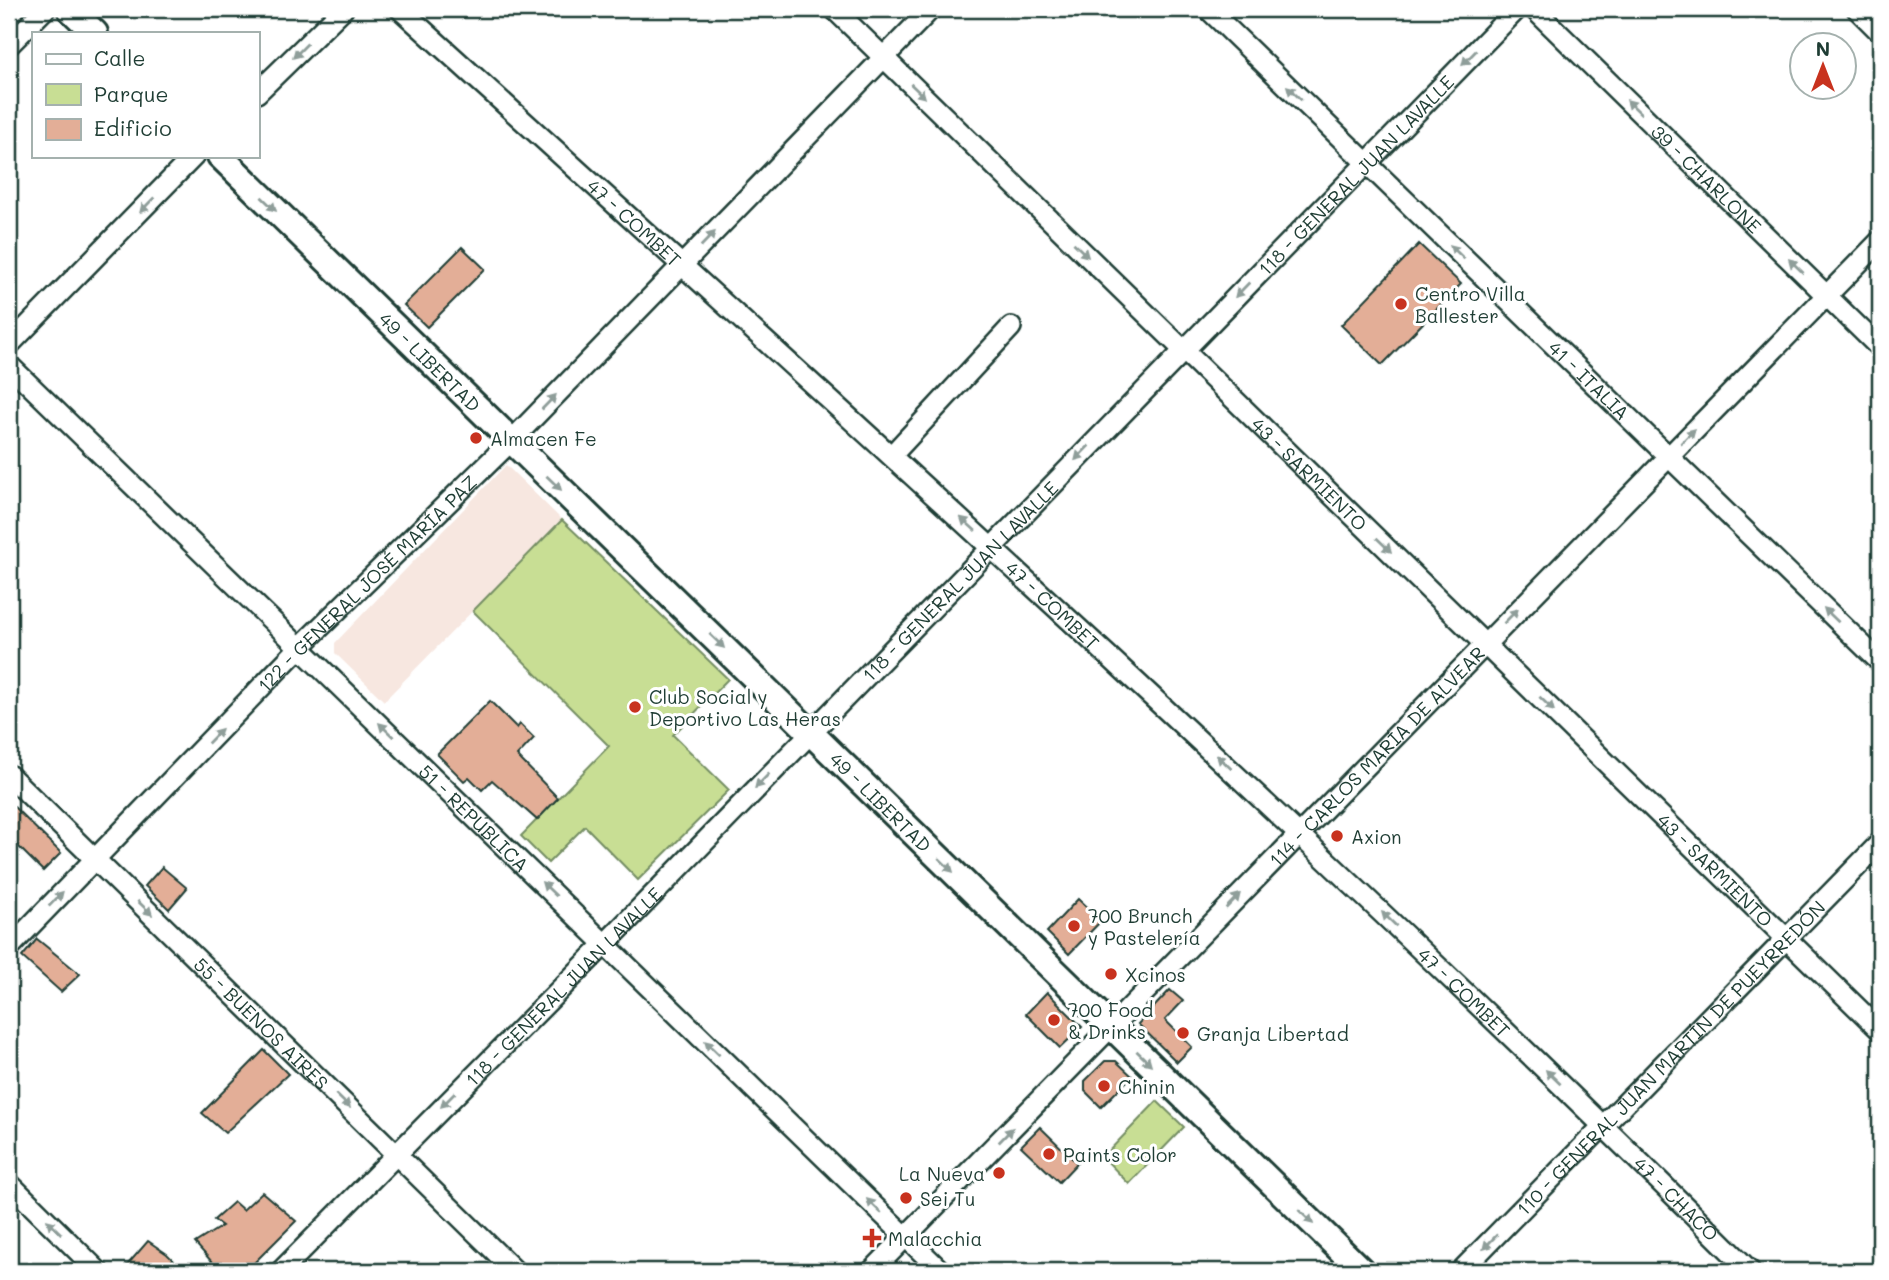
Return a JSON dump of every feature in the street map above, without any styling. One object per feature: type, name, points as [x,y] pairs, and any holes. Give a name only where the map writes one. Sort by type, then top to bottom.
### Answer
[{"type":"street","points":[[9,46],[45,9]]},
{"type":"street","points":[[70,9],[94,32]]},
{"type":"street","points":[[259,91],[343,9]]},
{"type":"street","name":"47 - COMBET","points":[[400,9],[992,545],[1299,832],[1603,1124]]},
{"type":"street","name":"43 - SARMIENTO","points":[[834,9],[1880,1030]]},
{"type":"street","name":"122 - GENERAL JOSÉ MARÍA PAZ","points":[[9,948],[300,647],[511,441],[931,9]]},
{"type":"street","name":"41 - ITALIA","points":[[1208,9],[1880,662]]},
{"type":"street","name":"118 - GENERAL JUAN LAVALLE","points":[[281,1271],[605,944],[1517,9]]},
{"type":"street","name":"39 - CHARLONE","points":[[1534,9],[1880,348]]},
{"type":"street","points":[[1857,9],[1880,32]]},
{"type":"street","points":[[9,345],[192,158]]},
{"type":"street","name":"49 - LIBERTAD","points":[[222,158],[1362,1271]]},
{"type":"street","name":"114 - CARLOS MARÍA DE ALVEAR","points":[[872,1271],[1484,643],[1880,242]]},
{"type":"street","points":[[892,455],[1011,327]]},
{"type":"street","name":"51 - REPÚBLICA","points":[[9,365],[941,1271]]},
{"type":"street","name":"55 - BUENOS AIRES","points":[[9,775],[515,1271]]},
{"type":"street","name":"110 - GENERAL JUAN MARTÍN DE PUEYRREDÓN","points":[[1461,1271],[1880,843]]},
{"type":"street","name":"47 - CHACO","points":[[1603,1124],[1750,1271]]},
{"type":"street","points":[[9,1183],[99,1271]]},
{"type":"shaded area","points":[[506,465],[562,520],[384,701],[335,653],[335,643]]},
{"type":"green space","name":"Club Social y Deportivo Las Heras","points":[[562,520],[728,679],[673,735],[729,790],[638,880],[585,826],[548,863],[521,836],[609,746],[473,611]]},
{"type":"green space","points":[[1157,1101],[1184,1127],[1129,1184],[1103,1157]]},
{"type":"building","name":"Centro Villa Ballester","points":[[1419,244],[1461,284],[1382,365],[1341,325]]},
{"type":"building","points":[[462,247],[485,269],[427,327],[404,305]]},
{"type":"building","points":[[490,701],[517,728],[520,724],[534,738],[517,756],[558,798],[537,820],[492,780],[482,790],[469,777],[464,781],[437,754]]},
{"type":"building","points":[[9,802],[61,853],[43,871],[9,837]]},
{"type":"building","points":[[162,867],[187,888],[169,909],[145,886]]},
{"type":"building","name":"700 Brunch y Pastelería","points":[[1078,899],[1101,921],[1069,954],[1047,932]]},
{"type":"building","points":[[37,939],[80,974],[61,992],[22,957]]},
{"type":"building","points":[[1170,990],[1183,1001],[1165,1020],[1192,1047],[1177,1062],[1138,1024]]},
{"type":"building","name":"700 Food & Drinks","points":[[1047,992],[1082,1027],[1060,1048],[1026,1014]]},
{"type":"building","points":[[264,1050],[288,1074],[225,1133],[202,1113]]},
{"type":"building","name":"Chinin","points":[[1105,1061],[1116,1061],[1132,1076],[1101,1107],[1085,1091],[1085,1081]]},
{"type":"building","name":"Paints Color","points":[[1040,1127],[1077,1163],[1059,1182],[1021,1146]]},
{"type":"building","points":[[262,1192],[296,1221],[246,1271],[220,1271],[195,1243],[222,1226],[214,1220],[234,1202],[243,1210]]},
{"type":"building","points":[[148,1241],[167,1254],[184,1271],[122,1271]]},
{"type":"place","name":"Centro Villa Ballester","points":[[1401,304]]},
{"type":"place","name":"Almacen Fe","points":[[476,438]]},
{"type":"place","name":"Club Social y Deportivo Las Heras","points":[[635,707]]},
{"type":"place","name":"Axion","points":[[1337,836]]},
{"type":"place","name":"700 Brunch y Pastelería","points":[[1074,926]]},
{"type":"place","name":"Xcinos","points":[[1111,974]]},
{"type":"place","name":"700 Food & Drinks","points":[[1054,1020]]},
{"type":"place","name":"Granja Libertad","points":[[1183,1033]]},
{"type":"place","name":"Chinin","points":[[1104,1086]]},
{"type":"place","name":"Paints Color","points":[[1049,1154]]},
{"type":"place","name":"La Nueva","points":[[999,1173]]},
{"type":"place","name":"Sei Tu","points":[[906,1198]]},
{"type":"place","name":"Malacchia","points":[[872,1238]]}]
